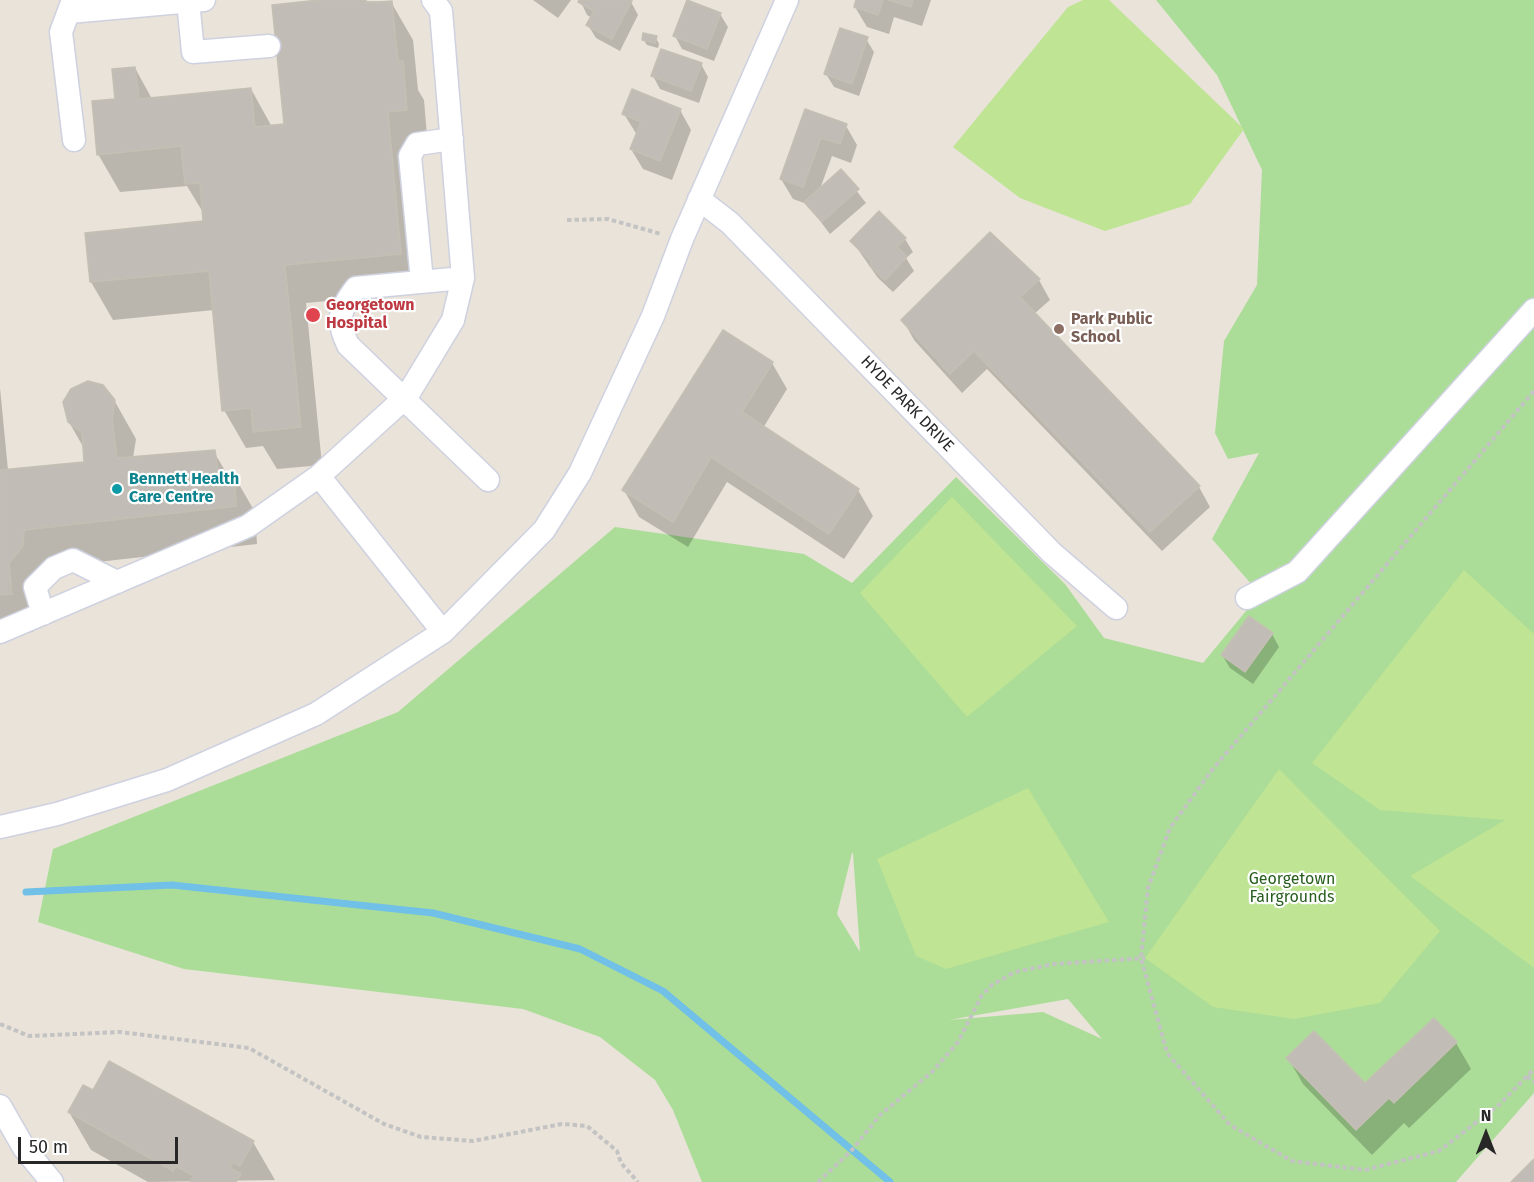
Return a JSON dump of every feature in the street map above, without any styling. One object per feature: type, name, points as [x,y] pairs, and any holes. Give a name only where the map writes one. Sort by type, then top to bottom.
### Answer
[{"type":"street","points":[[0,632],[248,526],[319,476],[402,400],[453,320],[463,278],[441,11],[433,0]]},
{"type":"street","points":[[0,827],[57,814],[167,780],[316,714],[442,632],[543,530],[580,472],[652,316],[699,199],[787,0]]},
{"type":"street","points":[[74,140],[61,32],[71,6],[196,1],[193,52],[269,46]]},
{"type":"street","points":[[422,281],[410,156],[417,144],[452,139]]},
{"type":"street","name":"HYDE PARK DRIVE","points":[[699,199],[730,223],[1052,553],[1116,608]]},
{"type":"street","points":[[463,278],[356,288],[342,306],[339,328],[348,345],[402,400],[488,480]]},
{"type":"street","points":[[1247,598],[1297,572],[1534,310]]},
{"type":"street","points":[[319,476],[442,632]]},
{"type":"street","points":[[44,614],[35,587],[54,568],[73,560],[117,582]]},
{"type":"street","points":[[0,1106],[24,1148],[52,1182]]},
{"type":"path","points":[[567,220],[608,219],[682,239]]},
{"type":"path","points":[[1534,391],[1212,770],[1170,828],[1148,888],[1143,958],[1167,1053],[1230,1125],[1292,1161],[1365,1170],[1439,1151],[1500,1104],[1534,1069]]},
{"type":"path","points":[[818,1182],[852,1150],[880,1115],[932,1072],[958,1042],[982,995],[992,985],[1015,972],[1054,964],[1143,958]]},
{"type":"path","points":[[0,1024],[29,1036],[120,1032],[249,1048],[384,1124],[421,1137],[473,1141],[562,1124],[587,1126],[617,1151],[621,1163],[638,1182]]},
{"type":"path","points":[[1527,1076],[1534,1082]]},
{"type":"green space","points":[[1083,0],[1109,0],[1244,129],[1190,204],[1105,231],[1020,198],[953,147],[1068,7]]},
{"type":"green space","name":"Georgetown Fairgrounds","points":[[1156,0],[1534,0],[1534,1093],[1456,1182],[702,1182],[673,1110],[655,1080],[600,1037],[523,1009],[184,969],[38,922],[53,849],[398,712],[615,527],[804,554],[852,583],[956,477],[1065,584],[1104,638],[1203,663],[1260,594],[1212,539],[1259,453],[1228,459],[1215,433],[1224,341],[1257,285],[1262,170],[1217,75]],"holes":[[[853,853],[860,952],[837,914]],[[1068,999],[1102,1039],[1043,1012],[949,1020]]]},
{"type":"green space","points":[[952,497],[1077,626],[967,717],[860,593]]},
{"type":"green space","points":[[1464,570],[1534,634],[1534,968],[1410,876],[1505,820],[1380,810],[1312,763]]},
{"type":"green space","name":"Georgetown Fairgrounds","points":[[1279,769],[1440,931],[1380,1003],[1294,1019],[1213,1007],[1145,958]]},
{"type":"green space","points":[[1028,788],[1109,922],[946,969],[916,956],[877,859]]},
{"type":"building","points":[[319,0],[366,0],[366,3],[392,1],[398,61],[403,61],[407,110],[388,112],[401,254],[285,265],[301,427],[253,432],[251,408],[222,411],[209,271],[90,282],[85,233],[203,221],[200,183],[185,184],[181,146],[97,155],[92,101],[115,99],[112,69],[135,67],[139,99],[251,88],[255,127],[284,124],[272,5]]},
{"type":"building","points":[[579,0],[632,1],[612,39],[586,25],[594,11],[578,2]]},
{"type":"building","points":[[687,0],[721,13],[707,49],[673,36]]},
{"type":"building","points":[[856,0],[883,0],[878,15],[854,7]]},
{"type":"building","points":[[889,0],[913,0],[911,7]]},
{"type":"building","points":[[840,28],[868,37],[852,84],[824,74]]},
{"type":"building","points":[[643,33],[657,36],[655,43],[642,40]]},
{"type":"building","points":[[661,49],[702,63],[691,91],[651,76]]},
{"type":"building","points":[[632,89],[681,109],[660,161],[630,149],[641,122],[622,114]]},
{"type":"building","points":[[805,109],[847,124],[840,144],[821,138],[803,187],[780,179]]},
{"type":"building","points":[[841,169],[859,189],[822,222],[804,202]]},
{"type":"building","points":[[879,211],[906,238],[897,247],[907,257],[885,280],[869,265],[872,262],[850,241]]},
{"type":"building","points":[[990,232],[1040,279],[1020,297],[1200,486],[1150,532],[974,351],[950,374],[901,320]]},
{"type":"building","points":[[723,330],[773,362],[742,412],[859,489],[829,534],[711,457],[673,522],[622,490]]},
{"type":"building","name":"Bennett Health Care Centre","points":[[88,381],[103,385],[115,400],[112,419],[117,458],[215,450],[218,472],[234,472],[236,506],[24,530],[23,546],[9,563],[12,594],[0,595],[0,470],[84,462],[82,433],[68,422],[63,402],[71,389]]},
{"type":"building","points":[[1249,616],[1273,633],[1245,672],[1221,655]]},
{"type":"building","points":[[1434,1018],[1457,1042],[1394,1103],[1389,1098],[1356,1130],[1286,1058],[1314,1031],[1365,1083]]},
{"type":"building","points":[[109,1061],[254,1141],[240,1166],[233,1162],[230,1168],[241,1174],[236,1182],[190,1182],[194,1176],[176,1166],[173,1171],[68,1112],[83,1085],[93,1090]]},
{"type":"building","points":[[1534,1159],[1534,1182],[1511,1182]]},
{"type":"waterway","points":[[26,892],[172,885],[433,913],[580,949],[663,991],[890,1182]]},
{"type":"place","name":"Georgetown Hospital","points":[[313,315]]},
{"type":"place","name":"Park Public School","points":[[1059,329]]},
{"type":"place","name":"Bennett Health Care Centre","points":[[117,489]]}]
